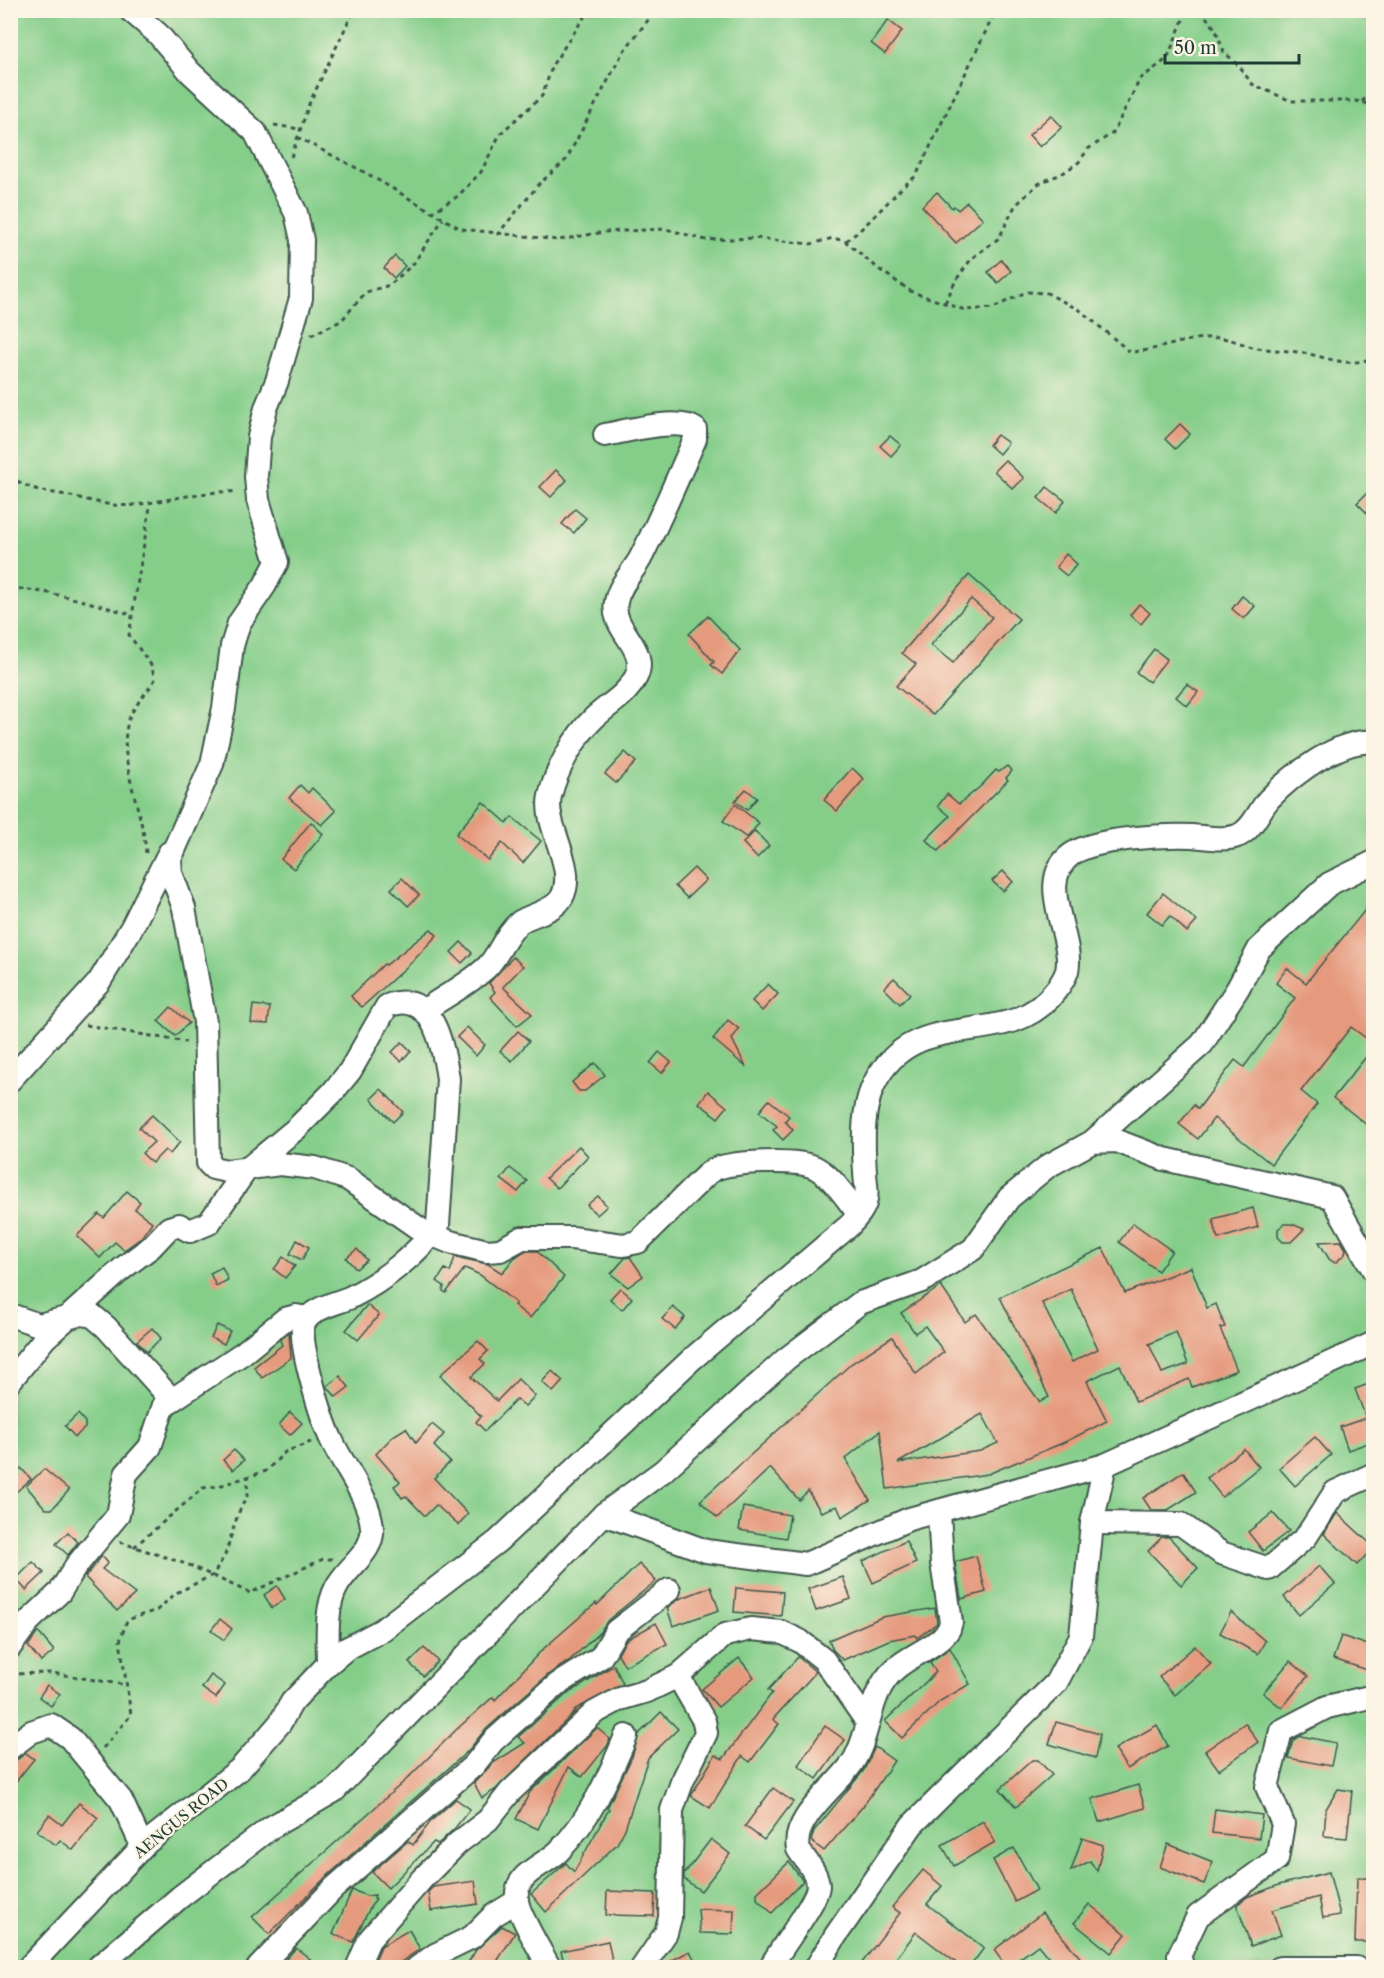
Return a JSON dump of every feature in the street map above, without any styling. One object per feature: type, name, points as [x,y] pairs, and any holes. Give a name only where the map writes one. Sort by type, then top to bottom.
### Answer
[{"type":"street","points":[[10,1080],[99,982],[132,927],[212,764],[225,708],[232,646],[239,624],[277,562],[258,493],[256,476],[259,436],[301,298],[303,266],[297,213],[255,132],[190,72],[158,34],[130,10]]},
{"type":"street","points":[[425,1010],[475,978],[490,963],[516,925],[530,915],[554,906],[562,897],[565,886],[560,844],[548,812],[553,786],[583,731],[626,693],[636,675],[639,659],[616,619],[615,604],[621,586],[639,561],[695,439],[695,429],[687,424],[674,424],[605,435]]},
{"type":"street","points":[[179,832],[170,859],[171,873],[184,909],[205,1022],[208,1164],[219,1170],[246,1170],[255,1166],[280,1164],[315,1168],[348,1179],[421,1230],[450,1242],[487,1251],[500,1250],[522,1238],[572,1238],[622,1245],[638,1242],[713,1170],[737,1164],[803,1164],[816,1168],[829,1178],[860,1214],[866,1200],[862,1130],[879,1075],[895,1056],[912,1043],[932,1034],[986,1027],[1028,1017],[1057,990],[1067,971],[1068,956],[1057,910],[1056,889],[1063,863],[1072,854],[1103,844],[1164,835],[1226,838],[1238,836],[1247,830],[1270,799],[1314,763],[1336,749],[1362,741],[1374,742]]},
{"type":"street","points":[[108,1963],[180,1897],[270,1828],[334,1791],[604,1514],[663,1471],[786,1359],[860,1303],[922,1281],[973,1249],[1009,1198],[1048,1166],[1092,1142],[1202,1044],[1238,988],[1259,949],[1329,884],[1374,862]]},
{"type":"street","points":[[10,1381],[45,1338],[151,1247],[169,1228],[179,1226],[190,1231],[209,1223],[246,1170],[297,1128],[332,1094],[350,1071],[387,1006],[398,1002],[410,1002],[425,1010],[436,1030],[445,1056],[448,1079],[441,1216],[432,1234],[409,1257],[352,1297],[325,1307],[307,1318],[301,1333],[304,1352],[330,1439],[366,1505],[373,1528],[369,1545],[335,1589],[329,1619],[328,1664]]},
{"type":"street","points":[[1092,1142],[1117,1142],[1164,1159],[1332,1197],[1374,1271]]},
{"type":"street","name":"AENGUS ROAD","points":[[28,1968],[145,1844],[240,1769],[280,1723],[292,1702],[328,1664],[346,1649],[382,1630],[498,1541],[692,1359],[850,1226],[860,1214]]},
{"type":"street","points":[[10,1315],[39,1325],[82,1314],[100,1321],[172,1400]]},
{"type":"street","points":[[11,1643],[60,1592],[121,1508],[126,1474],[150,1447],[164,1405],[243,1353],[285,1319],[296,1316],[307,1318]]},
{"type":"street","points":[[604,1514],[706,1551],[806,1564],[909,1519],[1105,1465],[1374,1343]]},
{"type":"street","points":[[816,1968],[912,1825],[1056,1683],[1081,1636],[1092,1523],[1105,1465]]},
{"type":"street","points":[[1092,1523],[1182,1524],[1221,1553],[1269,1569],[1306,1537],[1335,1492],[1374,1474]]},
{"type":"street","points":[[770,1968],[779,1949],[814,1899],[818,1886],[814,1873],[798,1850],[800,1828],[814,1807],[854,1761],[881,1686],[893,1670],[949,1629],[951,1622],[942,1563],[939,1512]]},
{"type":"street","points":[[258,1968],[334,1888],[474,1765],[493,1741],[558,1684],[601,1657],[616,1631],[669,1590]]},
{"type":"street","points":[[357,1968],[369,1940],[422,1879],[458,1843],[488,1820],[510,1792],[594,1713],[620,1699],[647,1691],[678,1676],[725,1635],[751,1629],[781,1632],[800,1641],[824,1660],[868,1723]]},
{"type":"street","points":[[642,1968],[666,1933],[670,1918],[672,1810],[682,1782],[706,1733],[704,1721],[678,1676]]},
{"type":"street","points":[[1183,1968],[1179,1956],[1198,1916],[1277,1859],[1283,1824],[1267,1787],[1281,1731],[1327,1707],[1374,1696]]},
{"type":"street","points":[[10,1748],[31,1732],[51,1725],[70,1738],[121,1800],[138,1837],[145,1844]]},
{"type":"street","points":[[550,1968],[517,1901],[519,1884],[532,1868],[553,1857],[574,1835],[608,1779],[626,1736]]},
{"type":"street","points":[[417,1968],[435,1954],[472,1937],[494,1915],[517,1901]]},
{"type":"street","points":[[1280,1968],[1286,1965],[1356,1968]]},
{"type":"path","points":[[287,191],[288,166],[309,104],[354,10]]},
{"type":"path","points":[[431,213],[458,196],[481,172],[500,134],[542,96],[553,64],[589,10]]},
{"type":"path","points":[[496,235],[540,183],[566,160],[622,52],[656,10]]},
{"type":"path","points":[[845,241],[865,227],[895,192],[916,176],[996,10]]},
{"type":"path","points":[[945,303],[956,280],[972,258],[999,238],[1015,206],[1038,184],[1063,173],[1079,162],[1088,149],[1113,133],[1140,79],[1167,59],[1187,10]]},
{"type":"path","points":[[1200,10],[1215,28],[1224,52],[1239,66],[1252,84],[1291,101],[1362,102],[1374,105]]},
{"type":"path","points":[[1362,102],[1374,88]]},
{"type":"path","points":[[297,137],[356,167],[461,229],[496,235],[559,240],[604,231],[666,229],[706,240],[755,238],[811,244],[834,238],[845,241],[880,270],[912,292],[965,310],[993,309],[1026,292],[1047,293],[1081,311],[1130,352],[1150,352],[1172,345],[1221,338],[1257,348],[1301,352],[1330,361],[1364,362],[1374,357]]},
{"type":"path","points":[[289,341],[307,337],[341,321],[366,292],[390,285],[414,263],[443,219]]},
{"type":"path","points":[[10,476],[23,486],[35,490],[132,506],[221,491],[258,493]]},
{"type":"path","points":[[147,862],[145,834],[129,777],[126,733],[132,712],[150,689],[155,672],[129,635],[151,501]]},
{"type":"path","points":[[10,588],[38,590],[76,598],[133,615]]},
{"type":"path","points":[[66,1018],[95,1028],[206,1044]]},
{"type":"path","points":[[134,1547],[203,1488],[219,1486],[266,1471],[285,1452],[313,1441],[330,1439]]},
{"type":"path","points":[[90,1763],[131,1715],[120,1641],[127,1620],[157,1610],[176,1593],[213,1575],[225,1554],[238,1514],[247,1496],[248,1477]]},
{"type":"path","points":[[102,1534],[213,1575],[250,1593],[323,1559],[358,1560]]},
{"type":"path","points":[[10,1674],[52,1673],[126,1686]]},
{"type":"green space","points":[[11,11],[1373,11],[1373,1967],[11,1967]]},
{"type":"building","points":[[888,20],[902,31],[885,54],[871,43]]},
{"type":"building","points":[[1051,115],[1062,127],[1040,147],[1029,135]]},
{"type":"building","points":[[937,192],[952,208],[954,206],[958,210],[967,202],[983,219],[956,243],[922,206]]},
{"type":"building","points":[[395,256],[405,266],[394,278],[384,268]]},
{"type":"building","points":[[1001,260],[1011,271],[998,283],[988,272]]},
{"type":"building","points":[[1180,424],[1190,434],[1175,449],[1165,439]]},
{"type":"building","points":[[997,435],[1008,443],[999,454],[989,445]]},
{"type":"building","points":[[890,436],[901,445],[891,456],[880,446]]},
{"type":"building","points":[[1005,460],[1024,478],[1013,489],[994,471]]},
{"type":"building","points":[[556,470],[567,480],[551,497],[540,487]]},
{"type":"building","points":[[1047,487],[1065,501],[1056,513],[1038,498]]},
{"type":"building","points":[[1367,493],[1374,500],[1374,520],[1357,503]]},
{"type":"building","points":[[575,509],[586,518],[574,533],[562,524]]},
{"type":"building","points":[[1066,554],[1077,564],[1067,576],[1056,567]]},
{"type":"building","points":[[969,575],[1019,619],[933,715],[896,686],[916,664],[902,653]],"holes":[[[971,599],[992,617],[953,663],[931,645]]]},
{"type":"building","points":[[1242,596],[1255,606],[1244,619],[1232,609]]},
{"type":"building","points":[[1139,604],[1150,613],[1141,624],[1130,615]]},
{"type":"building","points":[[708,616],[740,650],[722,674],[711,665],[714,662],[689,634]]},
{"type":"building","points":[[1154,649],[1167,659],[1149,682],[1136,672]]},
{"type":"building","points":[[1187,684],[1198,692],[1187,706],[1176,697]]},
{"type":"building","points":[[625,752],[636,762],[616,783],[605,774]]},
{"type":"building","points":[[1007,766],[1012,771],[1006,778],[1008,780],[938,851],[926,840],[950,816],[938,806],[947,794],[959,804],[996,770],[999,772]]},
{"type":"building","points":[[852,768],[864,779],[837,811],[824,800]]},
{"type":"building","points":[[300,785],[308,793],[312,788],[336,811],[322,825],[289,798]]},
{"type":"building","points":[[746,789],[757,798],[747,810],[735,801]]},
{"type":"building","points":[[483,802],[507,823],[512,817],[541,841],[523,863],[502,843],[488,860],[456,834]]},
{"type":"building","points":[[735,804],[759,823],[747,838],[723,821]]},
{"type":"building","points":[[311,822],[323,834],[294,869],[281,859]]},
{"type":"building","points":[[755,831],[769,846],[757,858],[743,843]]},
{"type":"building","points":[[694,868],[706,880],[687,898],[675,886]]},
{"type":"building","points":[[1003,871],[1013,882],[1003,891],[992,881]]},
{"type":"building","points":[[402,878],[419,895],[408,906],[391,889]]},
{"type":"building","points":[[1163,893],[1197,921],[1187,932],[1170,916],[1162,925],[1147,913]]},
{"type":"building","points":[[1374,899],[1374,1044],[1351,1027],[1301,1091],[1317,1104],[1271,1164],[1214,1118],[1198,1139],[1179,1124],[1194,1105],[1198,1109],[1235,1060],[1244,1067],[1295,998],[1276,983],[1287,968],[1306,983]]},
{"type":"building","points":[[431,929],[437,935],[413,961],[362,1007],[354,1000],[351,996],[384,964],[386,965]]},
{"type":"building","points":[[461,942],[472,953],[462,963],[451,952]]},
{"type":"building","points":[[513,957],[523,966],[503,987],[532,1014],[517,1026],[490,997],[495,992],[489,983]]},
{"type":"building","points":[[894,978],[910,994],[900,1004],[884,988]]},
{"type":"building","points":[[768,984],[778,994],[762,1011],[752,1001]]},
{"type":"building","points":[[253,1005],[270,1007],[268,1024],[251,1023]]},
{"type":"building","points":[[171,1007],[189,1023],[175,1036],[158,1021]]},
{"type":"building","points":[[728,1020],[739,1029],[732,1039],[746,1067],[713,1039]]},
{"type":"building","points":[[467,1027],[485,1045],[476,1056],[457,1037]]},
{"type":"building","points":[[518,1031],[529,1041],[512,1061],[500,1051]]},
{"type":"building","points":[[402,1042],[411,1051],[401,1061],[392,1052]]},
{"type":"building","points":[[1374,1047],[1374,1117],[1367,1125],[1333,1098]]},
{"type":"building","points":[[659,1052],[671,1062],[662,1073],[650,1063]]},
{"type":"building","points":[[595,1063],[605,1075],[585,1091],[579,1091],[572,1082]]},
{"type":"building","points":[[381,1089],[403,1112],[393,1122],[371,1099]]},
{"type":"building","points":[[708,1091],[727,1107],[718,1118],[699,1103]]},
{"type":"building","points":[[769,1100],[789,1116],[785,1121],[793,1130],[783,1140],[773,1130],[777,1126],[759,1112]]},
{"type":"building","points":[[152,1115],[180,1142],[170,1154],[165,1150],[152,1163],[142,1153],[154,1142],[139,1128]]},
{"type":"building","points":[[579,1146],[588,1156],[557,1188],[546,1178]]},
{"type":"building","points":[[510,1168],[527,1181],[518,1192],[501,1179]]},
{"type":"building","points":[[127,1191],[140,1202],[135,1209],[152,1222],[141,1238],[124,1250],[115,1242],[100,1258],[77,1236],[99,1214],[104,1218]]},
{"type":"building","points":[[598,1196],[607,1206],[597,1215],[587,1205]]},
{"type":"building","points":[[1253,1208],[1258,1227],[1218,1239],[1213,1219]]},
{"type":"building","points":[[1133,1223],[1172,1251],[1158,1271],[1119,1242]]},
{"type":"building","points":[[1284,1224],[1292,1224],[1304,1229],[1291,1242],[1283,1242],[1278,1237],[1278,1229]]},
{"type":"building","points":[[297,1240],[309,1247],[302,1260],[290,1254]]},
{"type":"building","points":[[1341,1241],[1346,1249],[1345,1254],[1335,1263],[1329,1259],[1319,1242]]},
{"type":"building","points":[[1103,1248],[1125,1293],[1191,1267],[1207,1308],[1216,1304],[1225,1327],[1220,1328],[1237,1370],[1192,1387],[1189,1379],[1136,1402],[1120,1365],[1087,1381],[1107,1421],[1065,1442],[988,1474],[887,1489],[880,1431],[845,1459],[870,1500],[842,1517],[837,1506],[821,1512],[808,1491],[799,1500],[770,1468],[717,1518],[700,1501],[852,1363],[892,1337],[916,1374],[944,1352],[925,1326],[915,1333],[901,1313],[941,1286],[965,1322],[976,1314],[1040,1402],[1049,1397],[1000,1297]],"holes":[[[1071,1289],[1098,1349],[1072,1362],[1042,1303]],[[1176,1332],[1188,1364],[1162,1373],[1149,1344]],[[982,1414],[998,1443],[980,1451],[898,1463]]]},
{"type":"building","points":[[357,1249],[367,1260],[356,1269],[346,1258]]},
{"type":"building","points":[[525,1251],[537,1251],[564,1277],[530,1318],[514,1305],[516,1303],[480,1275],[465,1268],[446,1293],[443,1291],[444,1286],[437,1281],[445,1269],[450,1272],[455,1257],[488,1264],[502,1273],[514,1258]]},
{"type":"building","points":[[283,1257],[295,1266],[285,1278],[274,1269]]},
{"type":"building","points":[[630,1257],[643,1276],[628,1287],[611,1274],[625,1258]]},
{"type":"building","points":[[222,1267],[228,1280],[216,1286],[210,1273]]},
{"type":"building","points":[[620,1288],[632,1298],[622,1310],[610,1299]]},
{"type":"building","points":[[367,1305],[379,1315],[358,1340],[346,1330]]},
{"type":"building","points":[[673,1307],[685,1317],[675,1329],[662,1319]]},
{"type":"building","points":[[217,1325],[230,1331],[224,1344],[211,1338]]},
{"type":"building","points":[[152,1328],[161,1338],[147,1352],[137,1341]]},
{"type":"building","points":[[289,1333],[291,1358],[262,1378],[254,1367],[282,1345],[280,1340]]},
{"type":"building","points":[[478,1341],[488,1351],[480,1359],[485,1364],[471,1377],[497,1401],[518,1379],[535,1396],[525,1406],[517,1399],[485,1431],[476,1422],[481,1416],[440,1375]]},
{"type":"building","points":[[552,1371],[563,1381],[553,1392],[542,1382]]},
{"type":"building","points":[[340,1376],[349,1387],[336,1397],[327,1386]]},
{"type":"building","points":[[1374,1382],[1374,1441],[1348,1450],[1340,1427],[1366,1418],[1355,1389]]},
{"type":"building","points":[[290,1412],[302,1423],[290,1435],[279,1425]]},
{"type":"building","points":[[78,1414],[85,1422],[85,1428],[75,1437],[65,1426]]},
{"type":"building","points":[[432,1424],[444,1434],[434,1446],[450,1462],[434,1478],[468,1514],[458,1525],[436,1505],[425,1516],[406,1496],[402,1498],[394,1486],[400,1482],[376,1454],[393,1436],[406,1428],[416,1443]]},
{"type":"building","points":[[1315,1437],[1331,1455],[1295,1486],[1279,1468]]},
{"type":"building","points":[[1244,1449],[1259,1467],[1222,1497],[1207,1478]]},
{"type":"building","points":[[234,1450],[244,1460],[233,1470],[223,1460]]},
{"type":"building","points":[[21,1468],[31,1479],[16,1492],[10,1484],[10,1478]]},
{"type":"building","points":[[44,1469],[69,1490],[52,1509],[46,1509],[26,1486]]},
{"type":"building","points":[[1183,1472],[1196,1492],[1168,1510],[1151,1510],[1143,1498]]},
{"type":"building","points":[[743,1507],[790,1515],[786,1538],[739,1530]]},
{"type":"building","points":[[1273,1513],[1289,1531],[1263,1551],[1248,1532]]},
{"type":"building","points":[[1337,1513],[1374,1547],[1357,1565],[1324,1534]]},
{"type":"building","points":[[68,1532],[78,1542],[68,1555],[56,1544]]},
{"type":"building","points":[[1162,1537],[1169,1537],[1198,1568],[1181,1585],[1148,1551]]},
{"type":"building","points":[[906,1541],[916,1563],[873,1583],[863,1561]]},
{"type":"building","points":[[102,1556],[108,1563],[102,1569],[135,1594],[117,1611],[85,1577]]},
{"type":"building","points":[[976,1556],[986,1592],[961,1599],[955,1562]]},
{"type":"building","points":[[33,1562],[44,1573],[26,1590],[16,1579]]},
{"type":"building","points":[[639,1564],[656,1581],[608,1620],[600,1632],[569,1661],[549,1674],[484,1731],[468,1751],[325,1878],[269,1934],[252,1917],[407,1779],[457,1729],[493,1697],[495,1700],[542,1650],[596,1603],[597,1605]]},
{"type":"building","points":[[1319,1566],[1335,1584],[1299,1615],[1284,1597]]},
{"type":"building","points":[[843,1577],[851,1599],[816,1611],[808,1589]]},
{"type":"building","points":[[277,1586],[285,1599],[272,1608],[264,1595]]},
{"type":"building","points":[[711,1587],[719,1610],[673,1626],[667,1608],[679,1599]]},
{"type":"building","points":[[736,1588],[783,1592],[781,1616],[734,1612]]},
{"type":"building","points":[[935,1608],[937,1623],[917,1638],[915,1635],[889,1640],[843,1660],[833,1650],[829,1640],[882,1617]]},
{"type":"building","points":[[1231,1612],[1265,1641],[1258,1654],[1220,1633]]},
{"type":"building","points":[[220,1619],[232,1629],[224,1640],[211,1630]]},
{"type":"building","points":[[656,1623],[667,1644],[625,1666],[618,1654],[626,1640]]},
{"type":"building","points":[[38,1632],[54,1651],[41,1662],[28,1646]]},
{"type":"building","points":[[1341,1636],[1374,1647],[1374,1672],[1333,1659]]},
{"type":"building","points":[[1195,1646],[1211,1664],[1175,1695],[1159,1677]]},
{"type":"building","points":[[424,1648],[438,1661],[423,1676],[409,1663]]},
{"type":"building","points":[[950,1648],[970,1684],[940,1701],[902,1738],[885,1721],[936,1672],[930,1662]]},
{"type":"building","points":[[798,1657],[816,1672],[773,1719],[779,1724],[750,1762],[742,1756],[710,1808],[691,1796],[715,1755],[723,1759],[772,1693],[768,1690]]},
{"type":"building","points":[[739,1658],[754,1677],[718,1707],[702,1689]]},
{"type":"building","points":[[1290,1661],[1308,1676],[1282,1708],[1263,1693]]},
{"type":"building","points":[[614,1665],[623,1684],[574,1710],[576,1711],[495,1790],[482,1798],[474,1783],[493,1763],[525,1743],[518,1737],[566,1695]]},
{"type":"building","points":[[211,1675],[225,1685],[216,1698],[202,1688]]},
{"type":"building","points":[[47,1685],[60,1694],[51,1706],[39,1697]]},
{"type":"building","points":[[661,1712],[678,1729],[648,1758],[625,1829],[617,1844],[546,1912],[531,1894],[566,1863],[574,1872],[609,1809],[607,1808],[632,1757],[639,1734]]},
{"type":"building","points":[[1056,1722],[1100,1734],[1095,1758],[1049,1744]]},
{"type":"building","points":[[1245,1723],[1258,1742],[1219,1770],[1205,1751]]},
{"type":"building","points":[[1157,1725],[1168,1746],[1127,1769],[1115,1749]]},
{"type":"building","points":[[825,1726],[845,1740],[817,1779],[798,1765]]},
{"type":"building","points":[[597,1728],[610,1739],[608,1745],[582,1777],[569,1767],[538,1829],[516,1819],[530,1792]]},
{"type":"building","points":[[1301,1736],[1336,1743],[1331,1766],[1288,1758],[1293,1740]]},
{"type":"building","points":[[875,1747],[894,1761],[864,1805],[824,1851],[811,1841],[814,1831],[864,1770]]},
{"type":"building","points":[[26,1753],[34,1759],[10,1789],[10,1765]]},
{"type":"building","points":[[1032,1760],[1038,1760],[1052,1775],[1016,1807],[1000,1789]]},
{"type":"building","points":[[1138,1785],[1145,1808],[1099,1822],[1092,1799]]},
{"type":"building","points":[[773,1788],[793,1802],[764,1840],[745,1826]]},
{"type":"building","points":[[1338,1789],[1352,1791],[1347,1838],[1324,1836],[1326,1809]]},
{"type":"building","points":[[456,1799],[470,1809],[455,1828],[438,1844],[434,1842],[388,1888],[372,1872],[408,1841],[413,1845],[431,1821]]},
{"type":"building","points":[[79,1803],[98,1818],[73,1850],[60,1840],[56,1845],[37,1831],[49,1815],[62,1825]]},
{"type":"building","points":[[1215,1809],[1262,1815],[1259,1838],[1212,1833]]},
{"type":"building","points":[[983,1821],[995,1842],[954,1866],[942,1845]]},
{"type":"building","points":[[1082,1838],[1103,1845],[1097,1871],[1090,1861],[1071,1871]]},
{"type":"building","points":[[711,1839],[730,1854],[701,1891],[684,1879],[684,1874]]},
{"type":"building","points":[[1168,1844],[1213,1862],[1204,1884],[1160,1867]]},
{"type":"building","points":[[1014,1848],[1037,1890],[1015,1902],[993,1860]]},
{"type":"building","points":[[789,1862],[803,1881],[772,1913],[757,1899],[757,1893]]},
{"type":"building","points":[[923,1870],[942,1886],[927,1904],[984,1948],[969,1968],[963,1968],[916,1932],[889,1968],[858,1968],[900,1913],[892,1907]]},
{"type":"building","points":[[1329,1872],[1340,1915],[1323,1918],[1319,1897],[1272,1910],[1281,1935],[1251,1946],[1237,1905],[1247,1897],[1279,1885]]},
{"type":"building","points":[[1357,1878],[1374,1878],[1374,1942],[1355,1942]]},
{"type":"building","points":[[475,1881],[478,1904],[431,1911],[428,1892],[433,1887]]},
{"type":"building","points":[[352,1890],[367,1896],[375,1895],[376,1900],[353,1942],[333,1934]]},
{"type":"building","points":[[607,1891],[655,1893],[654,1916],[606,1915]]},
{"type":"building","points":[[1089,1904],[1126,1934],[1111,1953],[1074,1923]]},
{"type":"building","points":[[698,1909],[734,1910],[733,1934],[700,1933]]},
{"type":"building","points":[[1042,1913],[1089,1968],[1057,1968],[1038,1945],[1007,1968],[994,1950]]},
{"type":"building","points":[[502,1926],[515,1933],[493,1968],[480,1968],[469,1961],[476,1950]]},
{"type":"building","points":[[409,1930],[420,1949],[392,1968],[376,1968],[374,1964],[381,1946]]},
{"type":"building","points":[[608,1941],[613,1965],[565,1968],[561,1951]]},
{"type":"building","points":[[296,1948],[322,1968],[278,1968]]},
{"type":"building","points":[[690,1951],[699,1968],[659,1968],[659,1967]]}]
